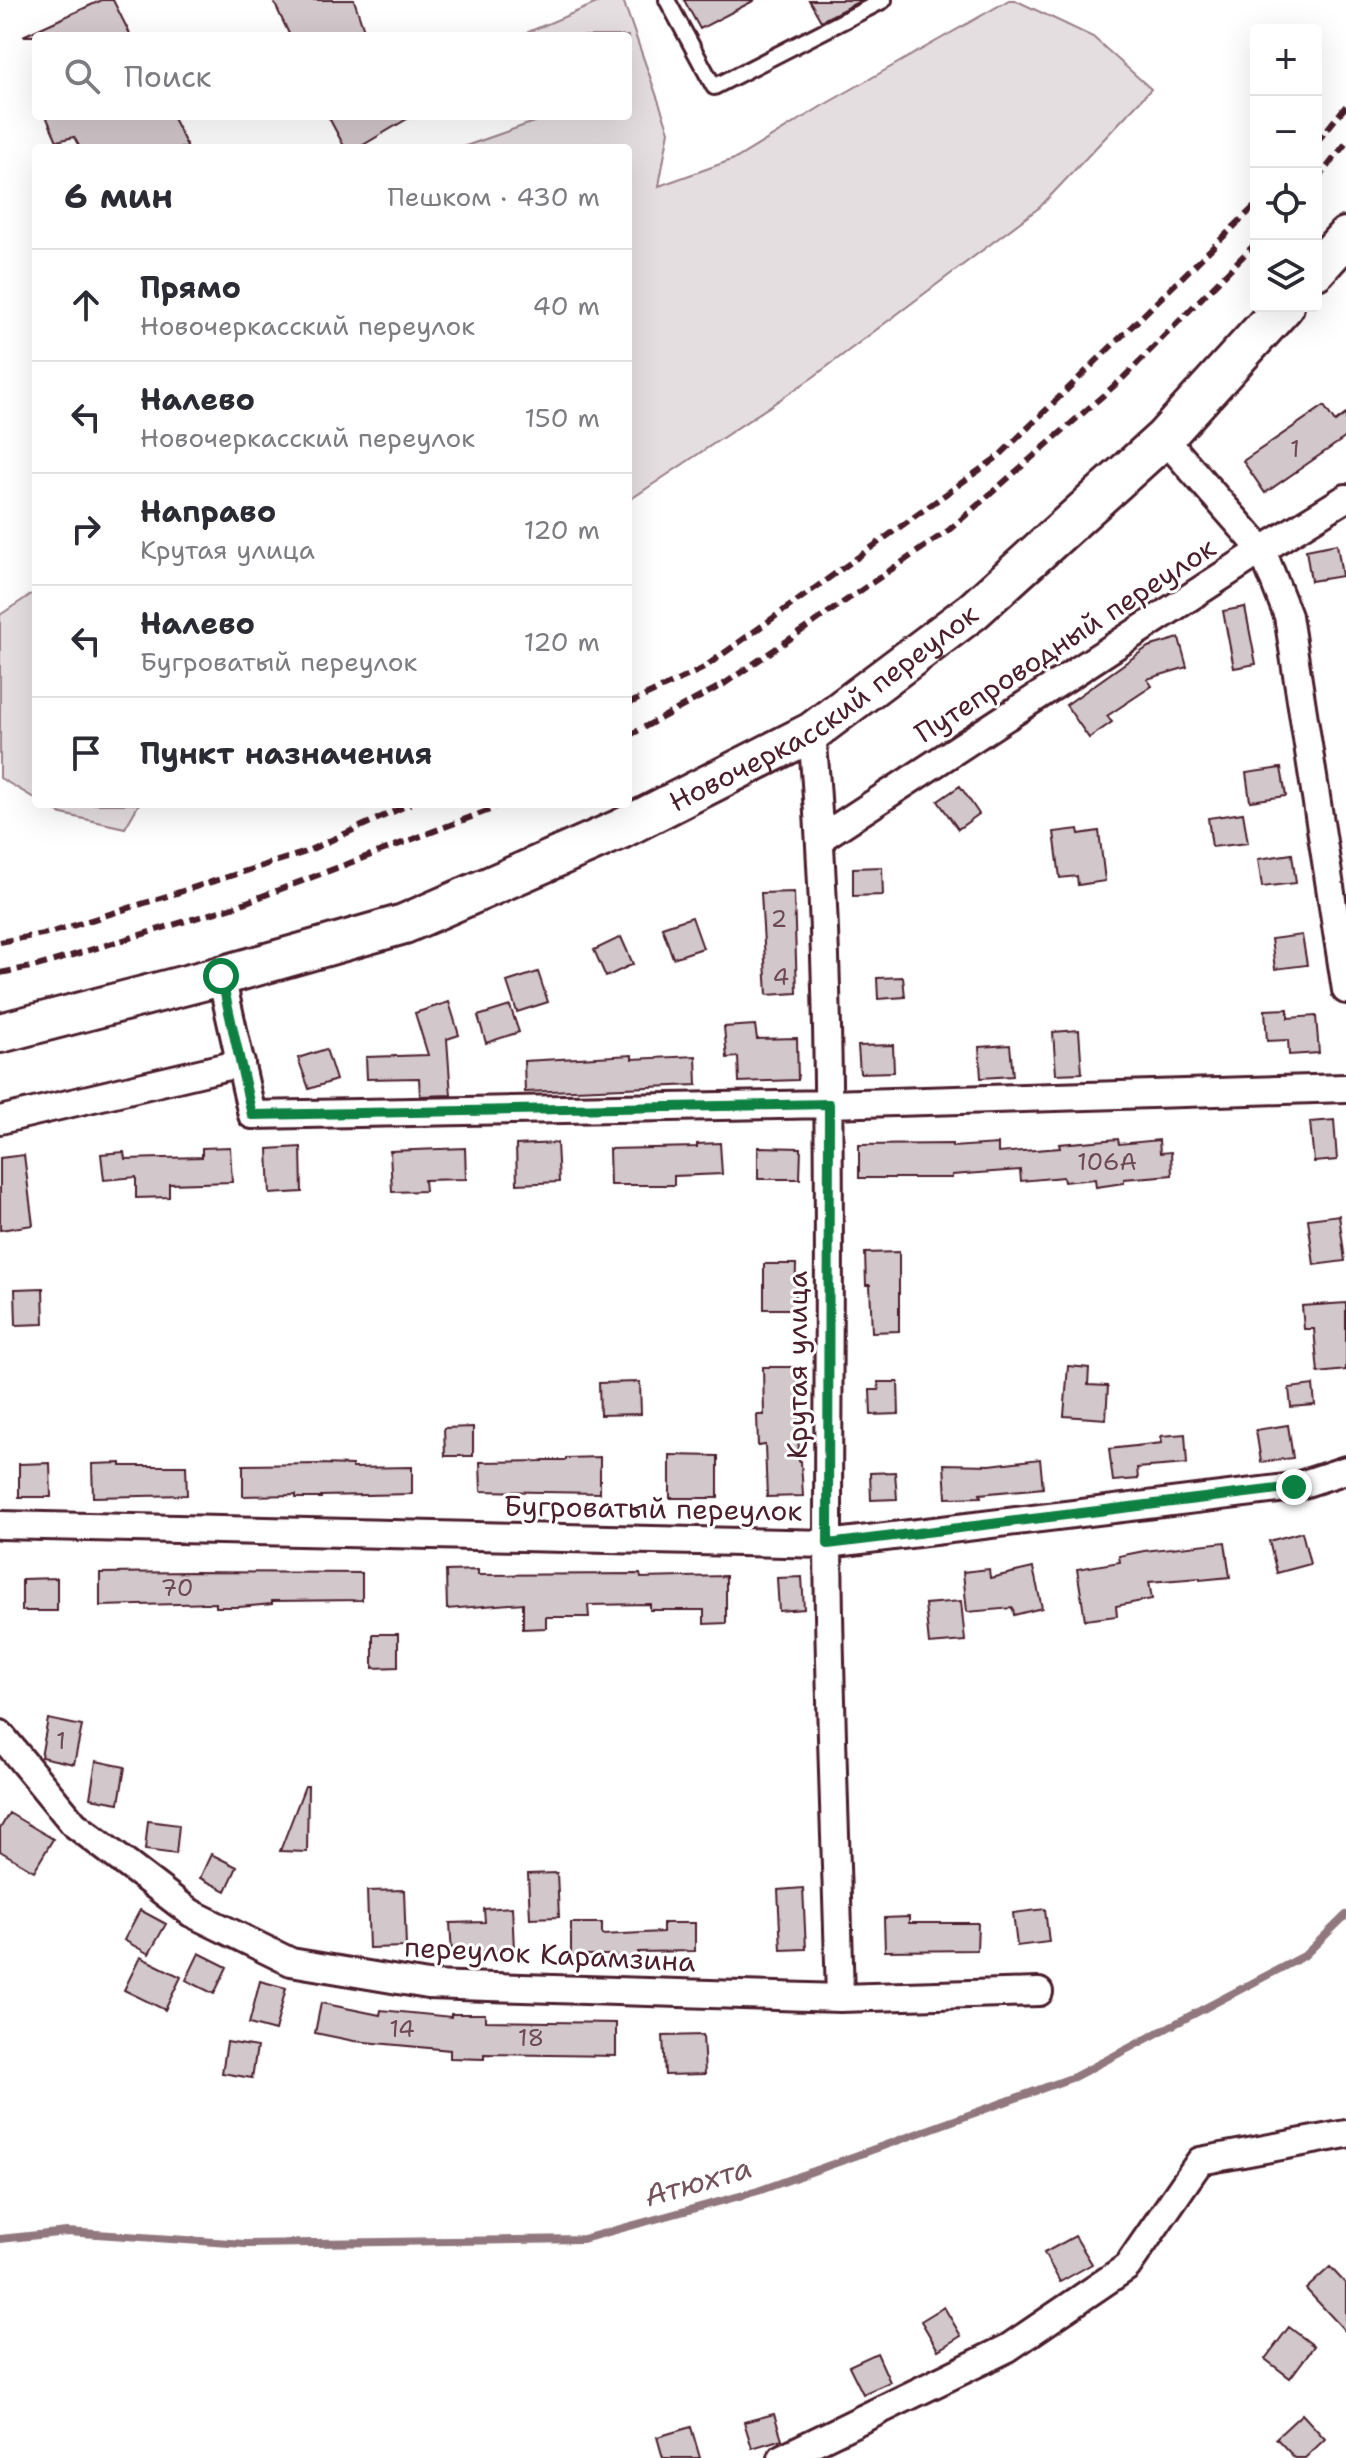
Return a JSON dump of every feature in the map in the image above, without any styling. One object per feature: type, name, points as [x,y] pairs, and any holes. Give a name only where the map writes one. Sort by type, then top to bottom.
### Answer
[{"type":"main road","points":[[1322,263],[1346,237]]},
{"type":"main road","name":"Новочеркасский переулок","points":[[0,1033],[221,976],[404,924],[621,829],[812,732],[973,611],[1164,438],[1279,312]]},
{"type":"street","points":[[1164,438],[1262,550],[1288,616],[1346,990]]},
{"type":"street","name":"Путепроводный переулок","points":[[821,838],[1346,498]]},
{"type":"street","name":"Крутая улица","points":[[812,732],[821,838],[829,1104],[828,1544],[840,1998]]},
{"type":"street","points":[[221,976],[252,1115],[829,1104],[1346,1088]]},
{"type":"street","points":[[0,1120],[241,1063]]},
{"type":"street","name":"Бугроватый переулок","points":[[0,1525],[828,1544],[1294,1487],[1346,1470]]},
{"type":"street","name":"переулок Карамзина","points":[[0,1734],[74,1824],[191,1913],[291,1962],[428,1985],[840,1998],[1039,1992]]},
{"type":"street","points":[[782,2458],[1008,2348],[1127,2267],[1200,2161],[1346,2134]]},
{"type":"lane","points":[[667,0],[714,87],[884,0]]},
{"type":"shaded area","points":[[604,0],[623,0],[669,131],[659,186],[737,158],[1009,0],[1015,0],[1093,37],[1151,89],[1040,207],[812,378],[632,498],[632,144],[471,144],[540,120],[632,120],[632,32],[528,32]]},
{"type":"shaded area","points":[[32,594],[32,797],[0,778],[0,615]]},
{"type":"shaded area","points":[[51,808],[137,808],[125,828],[62,814]]},
{"type":"building","points":[[102,0],[113,0],[129,32],[32,32],[32,36],[23,36]]},
{"type":"building","points":[[273,0],[354,0],[365,32],[288,32]]},
{"type":"building","points":[[684,0],[755,0],[700,29]]},
{"type":"building","points":[[809,0],[862,0],[821,21]]},
{"type":"building","points":[[48,120],[174,120],[186,144],[78,144],[74,137],[57,141]]},
{"type":"building","points":[[330,120],[405,120],[365,144],[343,144]]},
{"type":"building","points":[[1324,406],[1335,422],[1346,414],[1346,437],[1265,493],[1243,461]]},
{"type":"building","points":[[1337,544],[1342,576],[1311,581],[1306,550]]},
{"type":"building","points":[[1245,607],[1256,664],[1234,668],[1223,611]]},
{"type":"building","points":[[1179,638],[1187,667],[1147,679],[1152,686],[1107,716],[1112,722],[1089,738],[1066,705],[1148,647]]},
{"type":"building","points":[[1281,768],[1286,796],[1250,801],[1246,773]]},
{"type":"building","points":[[960,786],[979,814],[958,829],[938,801]]},
{"type":"building","points":[[1243,813],[1248,843],[1212,847],[1208,818]]},
{"type":"building","points":[[1078,829],[1079,834],[1099,831],[1105,881],[1078,885],[1077,876],[1060,878],[1054,832]]},
{"type":"building","points":[[1292,854],[1296,883],[1262,887],[1258,859]]},
{"type":"building","points":[[882,867],[883,895],[853,896],[853,868]]},
{"type":"building","points":[[794,892],[797,993],[767,995],[761,893]]},
{"type":"building","points":[[692,917],[703,948],[673,958],[662,927]]},
{"type":"building","points":[[1302,935],[1307,965],[1275,969],[1271,939]]},
{"type":"building","points":[[621,937],[633,964],[606,977],[594,950]]},
{"type":"building","points":[[538,972],[548,1002],[517,1012],[507,982]]},
{"type":"building","points":[[903,977],[905,997],[878,999],[877,978]]},
{"type":"building","points":[[449,1002],[459,1035],[447,1039],[451,1095],[420,1096],[419,1078],[367,1079],[366,1057],[428,1055],[415,1013]]},
{"type":"building","points":[[510,1006],[519,1032],[486,1043],[478,1016]]},
{"type":"building","points":[[1288,1009],[1288,1018],[1316,1016],[1319,1053],[1289,1055],[1288,1040],[1267,1041],[1265,1010]]},
{"type":"building","points":[[755,1025],[757,1039],[797,1038],[798,1080],[739,1082],[738,1057],[727,1058],[724,1027]]},
{"type":"building","points":[[1079,1030],[1082,1073],[1056,1074],[1053,1032]]},
{"type":"building","points":[[893,1045],[894,1072],[860,1073],[858,1046]]},
{"type":"building","points":[[1010,1045],[1013,1076],[981,1078],[979,1047]]},
{"type":"building","points":[[326,1049],[336,1080],[309,1089],[298,1058]]},
{"type":"building","points":[[632,1055],[632,1059],[696,1056],[697,1085],[525,1092],[524,1061]]},
{"type":"building","points":[[1334,1120],[1337,1160],[1314,1162],[1310,1122]]},
{"type":"building","points":[[1118,1139],[1119,1144],[1159,1140],[1160,1153],[1171,1152],[1172,1175],[1124,1179],[1124,1183],[1096,1187],[1095,1179],[1064,1182],[1063,1177],[1021,1181],[1020,1170],[952,1175],[952,1178],[859,1178],[859,1145],[952,1144],[952,1147],[998,1144],[998,1153]]},
{"type":"building","points":[[557,1143],[559,1182],[517,1184],[516,1145]]},
{"type":"building","points":[[720,1143],[722,1174],[674,1176],[674,1185],[610,1185],[609,1149],[697,1147],[697,1144]]},
{"type":"building","points":[[230,1147],[232,1182],[169,1184],[169,1197],[136,1198],[136,1177],[104,1180],[101,1154],[124,1152],[125,1159],[202,1157],[202,1148]]},
{"type":"building","points":[[301,1147],[302,1192],[270,1194],[268,1149]]},
{"type":"building","points":[[758,1147],[801,1148],[800,1179],[758,1179]]},
{"type":"building","points":[[465,1148],[466,1179],[424,1180],[425,1191],[392,1192],[390,1151]]},
{"type":"building","points":[[24,1155],[33,1225],[0,1230],[0,1158]]},
{"type":"building","points":[[1339,1215],[1345,1261],[1314,1265],[1308,1219]]},
{"type":"building","points":[[899,1252],[899,1331],[872,1332],[865,1253]]},
{"type":"building","points":[[764,1264],[796,1264],[795,1309],[764,1309]]},
{"type":"building","points":[[43,1288],[44,1324],[16,1325],[15,1289]]},
{"type":"building","points":[[1346,1303],[1346,1370],[1318,1373],[1314,1329],[1304,1329],[1302,1306]]},
{"type":"building","points":[[1068,1366],[1089,1368],[1088,1385],[1108,1386],[1106,1419],[1064,1416]]},
{"type":"building","points":[[763,1367],[797,1367],[803,1496],[767,1497],[765,1445],[758,1446],[757,1415],[764,1415]]},
{"type":"building","points":[[640,1382],[641,1414],[600,1415],[599,1383]]},
{"type":"building","points":[[878,1382],[898,1382],[899,1414],[871,1415],[870,1390],[879,1390]]},
{"type":"building","points":[[1313,1385],[1315,1405],[1291,1407],[1289,1388]]},
{"type":"building","points":[[1288,1425],[1293,1458],[1261,1462],[1256,1430]]},
{"type":"building","points":[[473,1427],[473,1456],[445,1456],[444,1428]]},
{"type":"building","points":[[1185,1434],[1187,1464],[1137,1468],[1138,1479],[1113,1481],[1109,1449],[1162,1443],[1161,1436]]},
{"type":"building","points":[[670,1455],[718,1456],[718,1498],[670,1498]]},
{"type":"building","points":[[600,1457],[600,1493],[481,1491],[480,1462]]},
{"type":"building","points":[[1040,1459],[1043,1488],[980,1494],[981,1497],[946,1498],[944,1464],[990,1465]]},
{"type":"building","points":[[50,1463],[51,1497],[19,1497],[19,1464]]},
{"type":"building","points":[[121,1463],[121,1466],[186,1466],[187,1495],[93,1497],[92,1464]]},
{"type":"building","points":[[243,1465],[352,1465],[352,1468],[412,1467],[412,1494],[321,1498],[243,1496]]},
{"type":"building","points":[[895,1472],[897,1499],[871,1500],[870,1473]]},
{"type":"building","points":[[1302,1532],[1310,1564],[1277,1573],[1269,1541]]},
{"type":"building","points":[[1225,1542],[1230,1577],[1149,1582],[1152,1599],[1116,1606],[1117,1616],[1085,1620],[1077,1569],[1120,1562],[1119,1556],[1144,1551]]},
{"type":"building","points":[[1033,1568],[1042,1608],[1014,1615],[1013,1608],[967,1612],[963,1572],[989,1569],[990,1578]]},
{"type":"building","points":[[478,1570],[478,1575],[726,1576],[726,1623],[704,1624],[704,1610],[650,1610],[650,1604],[588,1605],[589,1617],[546,1617],[546,1628],[523,1629],[523,1603],[447,1609],[446,1571]]},
{"type":"building","points":[[100,1573],[362,1573],[362,1600],[272,1601],[272,1604],[239,1607],[216,1607],[216,1603],[100,1606]]},
{"type":"building","points":[[802,1577],[804,1609],[779,1611],[777,1578]]},
{"type":"building","points":[[57,1578],[57,1611],[22,1611],[22,1579]]},
{"type":"building","points":[[961,1601],[965,1641],[929,1644],[925,1604]]},
{"type":"building","points":[[373,1634],[398,1634],[398,1667],[373,1668]]},
{"type":"building","points":[[48,1719],[82,1726],[74,1764],[41,1757]]},
{"type":"building","points":[[96,1761],[125,1767],[119,1803],[90,1798]]},
{"type":"building","points":[[305,1786],[308,1786],[307,1852],[280,1851]]},
{"type":"building","points":[[9,1813],[53,1839],[34,1871],[0,1851],[0,1829]]},
{"type":"building","points":[[148,1821],[179,1825],[176,1854],[145,1850]]},
{"type":"building","points":[[211,1854],[237,1867],[226,1891],[200,1878]]},
{"type":"building","points":[[557,1873],[559,1917],[530,1918],[528,1874]]},
{"type":"building","points":[[803,1888],[806,1949],[781,1950],[778,1890]]},
{"type":"building","points":[[404,1890],[406,1947],[369,1948],[367,1891]]},
{"type":"building","points":[[512,1907],[514,1949],[452,1953],[450,1923],[485,1922],[484,1909]]},
{"type":"building","points":[[1045,1909],[1049,1942],[1017,1946],[1013,1913]]},
{"type":"building","points":[[140,1910],[166,1924],[149,1954],[124,1940]]},
{"type":"building","points":[[909,1917],[909,1923],[978,1923],[977,1950],[885,1951],[884,1918]]},
{"type":"building","points":[[571,1923],[602,1923],[602,1935],[663,1932],[663,1923],[695,1923],[695,1951],[638,1952],[638,1963],[616,1964],[615,1955],[571,1955]]},
{"type":"building","points":[[199,1953],[227,1967],[214,1994],[186,1980]]},
{"type":"building","points":[[140,1957],[181,1977],[165,2010],[124,1990]]},
{"type":"building","points":[[260,1981],[286,1988],[275,2031],[249,2024]]},
{"type":"building","points":[[321,2003],[380,2015],[381,2010],[451,2017],[451,2014],[485,2014],[485,2021],[616,2023],[616,2056],[484,2054],[484,2059],[450,2058],[450,2050],[354,2041],[315,2033]]},
{"type":"building","points":[[703,2035],[705,2074],[665,2075],[663,2036]]},
{"type":"building","points":[[227,2042],[257,2047],[252,2078],[222,2073]]},
{"type":"building","points":[[1075,2236],[1092,2264],[1060,2282],[1044,2253]]},
{"type":"building","points":[[1330,2267],[1346,2284],[1346,2332],[1306,2289]]},
{"type":"building","points":[[944,2307],[961,2336],[938,2350],[921,2321]]},
{"type":"building","points":[[1289,2327],[1314,2346],[1290,2378],[1265,2359]]},
{"type":"building","points":[[877,2353],[890,2382],[863,2394],[849,2366]]},
{"type":"building","points":[[774,2414],[782,2439],[752,2448],[744,2422]]},
{"type":"building","points":[[1302,2414],[1325,2439],[1305,2458],[1295,2458],[1276,2438]]},
{"type":"building","points":[[691,2427],[700,2458],[663,2458],[657,2437]]},
{"type":"waterway","name":"Атюхта","points":[[0,2239],[67,2232],[245,2244],[583,2239],[758,2191],[1074,2077],[1304,1956],[1346,1915]]},
{"type":"railway","points":[[1322,136],[1346,106]]},
{"type":"railway","points":[[1322,173],[1346,143]]},
{"type":"railway","points":[[632,702],[702,669],[999,456],[1250,211]]},
{"type":"railway","points":[[632,734],[724,684],[949,530],[1122,379],[1250,249]]},
{"type":"railway","points":[[0,942],[53,932],[303,853],[401,808]]},
{"type":"railway","points":[[0,973],[37,966],[236,906],[493,808]]},
{"type":"route","points":[[221,976],[252,1115],[829,1104],[828,1544],[1294,1487]]}]
